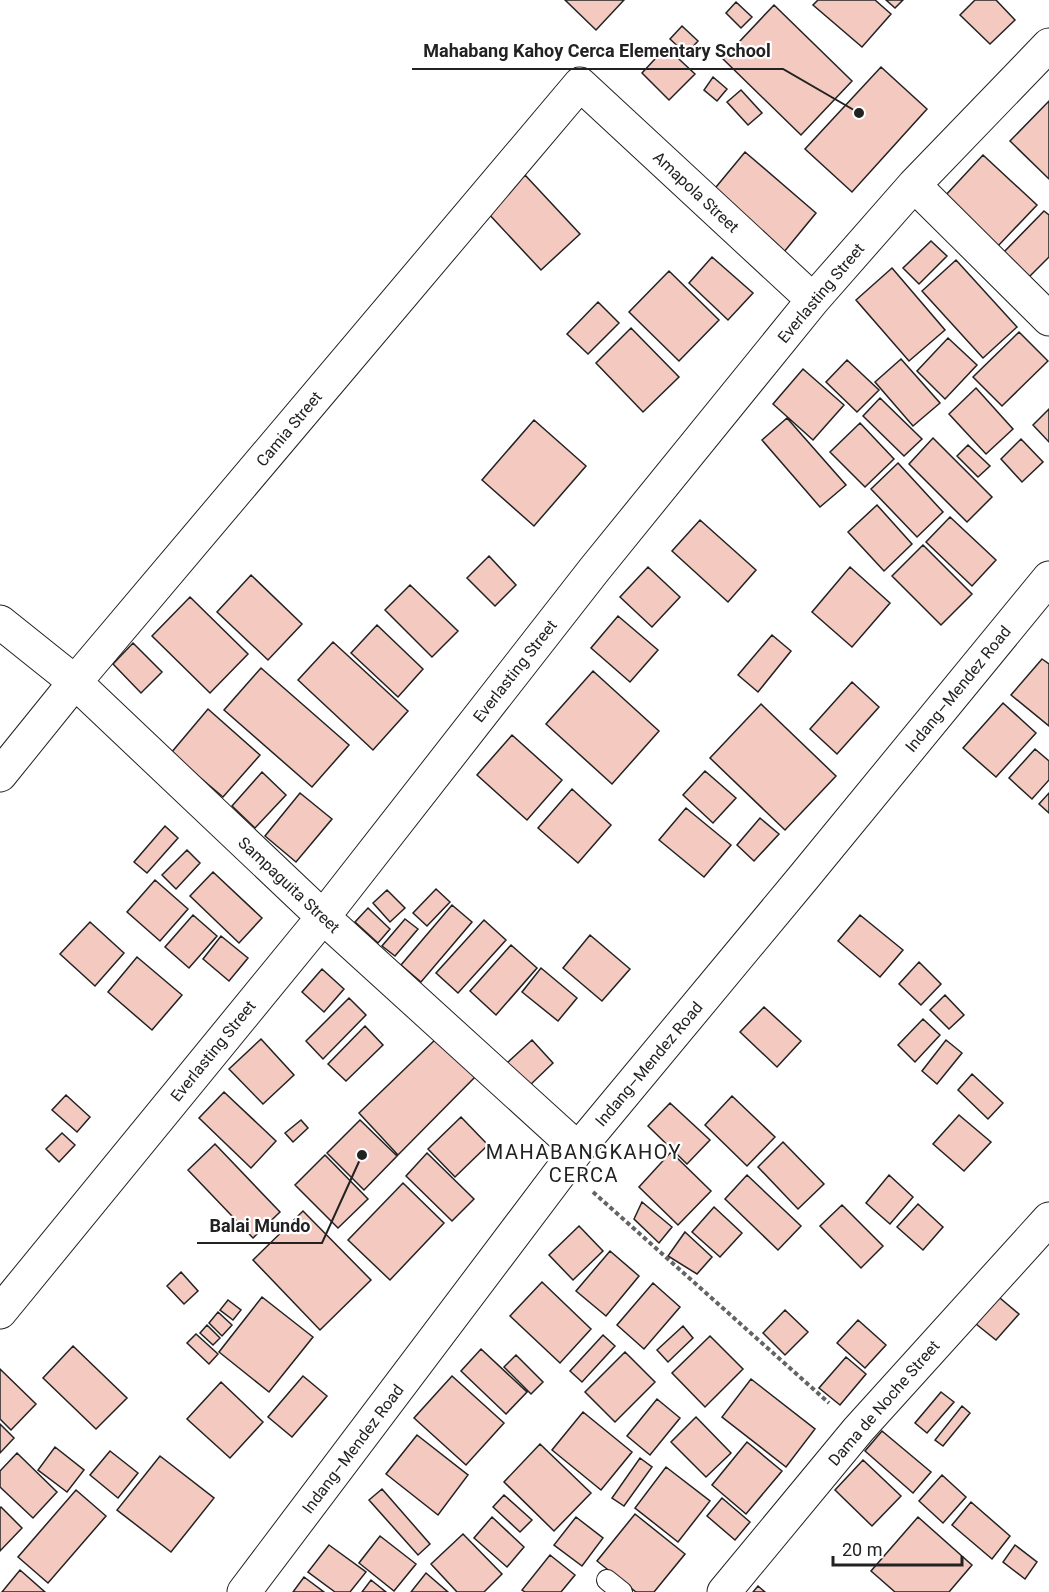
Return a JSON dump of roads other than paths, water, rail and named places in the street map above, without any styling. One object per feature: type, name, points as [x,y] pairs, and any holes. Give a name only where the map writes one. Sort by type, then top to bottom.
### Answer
[{"type":"street","name":"Everlasting Street","points":[[0,1312],[323,917],[594,570],[813,300],[914,185],[1049,45]]},
{"type":"street","name":"Amapola Street","points":[[580,84],[813,300]]},
{"type":"street","name":"Camia Street","points":[[0,775],[75,682],[580,84]]},
{"type":"street","points":[[914,185],[1049,319]]},
{"type":"street","name":"Indang–Mendez Road","points":[[244,1592],[572,1158],[1049,578]]},
{"type":"street","name":"Sampaguita Street","points":[[0,622],[75,682],[323,917],[572,1158]]},
{"type":"street","name":"Dama de Noche Street","points":[[724,1592],[858,1430],[1049,1218]]},
{"type":"place","name":"Mahabang Kahoy Cerca Elementary School","points":[[859,113]]},
{"type":"place","name":"Balai Mundo","points":[[362,1155]]},
{"type":"district","name":"MAHABANGKAHOY CERCA","points":[[584,1164]]}]
